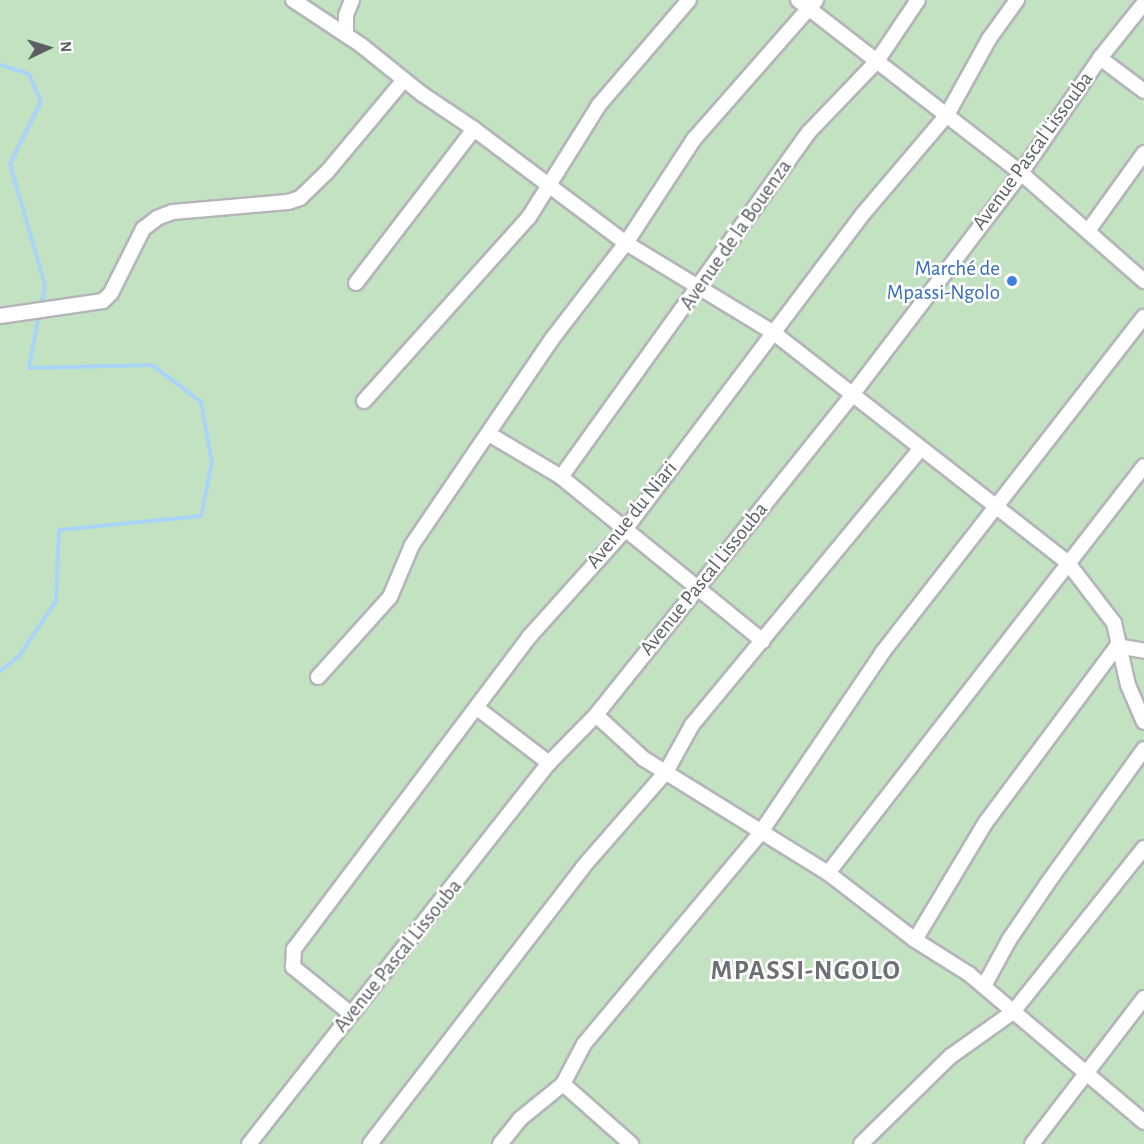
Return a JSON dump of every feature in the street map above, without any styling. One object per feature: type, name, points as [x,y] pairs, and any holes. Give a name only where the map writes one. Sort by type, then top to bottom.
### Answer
[{"type":"street","points":[[293,0],[346,34],[404,80],[474,129],[548,188],[626,243],[774,333],[920,449],[997,505],[1068,563],[1114,623],[1117,646],[1144,722]]},
{"type":"street","points":[[346,34],[346,15],[352,0]]},
{"type":"street","points":[[364,401],[511,238],[548,188],[599,105],[688,0]]},
{"type":"street","points":[[798,0],[813,4],[877,61],[1021,173],[1144,281]]},
{"type":"street","name":"Avenue de la Bouenza","points":[[561,477],[809,132],[877,61],[918,0]]},
{"type":"street","name":"Avenue du Niari","points":[[351,1014],[293,967],[294,949],[529,637],[624,531],[863,214],[947,115],[989,39],[1017,0]]},
{"type":"street","name":"Avenue Pascal Lissouba","points":[[249,1144],[549,763],[597,715],[852,395],[1021,173],[1100,58],[1144,3]]},
{"type":"street","points":[[318,677],[390,597],[412,544],[552,339],[626,243],[694,140],[813,4]]},
{"type":"street","points":[[1100,58],[1144,91]]},
{"type":"street","points":[[0,316],[103,301],[111,293],[143,229],[157,218],[173,212],[288,202],[300,198],[327,172],[404,80]]},
{"type":"street","points":[[356,283],[474,129]]},
{"type":"street","points":[[1088,231],[1144,153]]},
{"type":"street","points":[[500,1144],[520,1119],[563,1084],[584,1044],[761,832],[882,653],[1144,317]]},
{"type":"street","points":[[489,434],[561,477],[624,531],[763,641]]},
{"type":"street","points":[[370,1144],[584,867],[666,772],[692,725],[920,449]]},
{"type":"street","points":[[828,873],[1144,466]]},
{"type":"street","points":[[1117,646],[1144,651]]},
{"type":"street","points":[[915,940],[986,822],[1117,646]]},
{"type":"street","points":[[477,708],[549,763]]},
{"type":"street","points":[[597,715],[626,744],[666,772],[694,786],[761,832],[828,873],[915,940],[984,986],[1144,1122]]},
{"type":"street","points":[[984,986],[1009,940],[1144,749]]},
{"type":"street","points":[[861,1144],[951,1056],[1013,1012],[1144,848]]},
{"type":"street","points":[[1032,1144],[1089,1074],[1144,998]]},
{"type":"street","points":[[563,1084],[629,1143]]},
{"type":"green space","points":[[0,0],[1144,0],[1144,1144],[0,1144]]},
{"type":"waterway","points":[[0,65],[29,74],[41,102],[10,164],[45,285],[41,307]]},
{"type":"waterway","points":[[0,671],[19,656],[56,601],[59,530],[201,516],[212,462],[201,402],[152,365],[29,368],[39,314]]},
{"type":"place","name":"Marché de Mpassi-Ngolo","points":[[1012,281]]},
{"type":"district","name":"MPASSI-NGOLO","points":[[806,971]]}]
